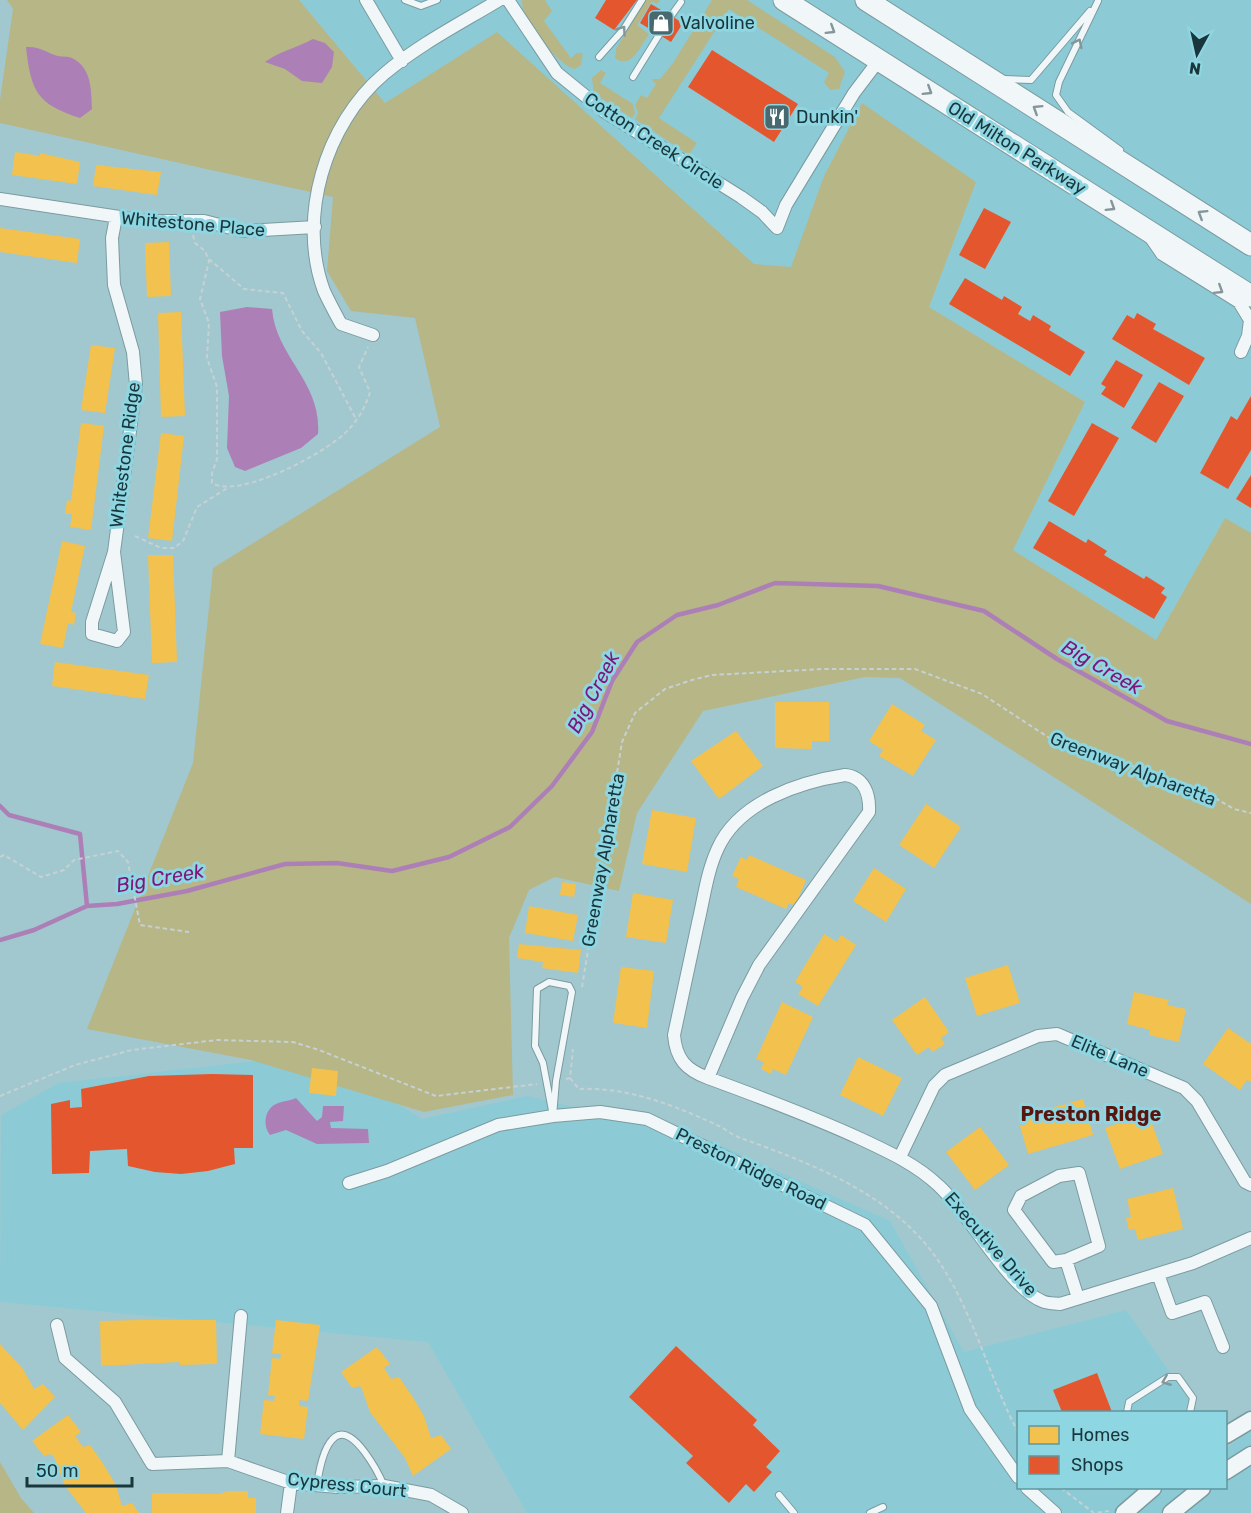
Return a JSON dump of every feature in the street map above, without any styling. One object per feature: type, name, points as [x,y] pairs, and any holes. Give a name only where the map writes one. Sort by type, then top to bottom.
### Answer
[{"type":"highway","name":"Old Milton Parkway","points":[[784,0],[1251,296]]},
{"type":"highway","points":[[866,0],[1251,245]]},
{"type":"street","points":[[366,0],[402,61]]},
{"type":"street","points":[[374,335],[341,324],[324,291],[316,250],[315,227],[317,193],[322,174],[346,118],[371,87],[402,61],[499,0]]},
{"type":"street","name":"Cotton Creek Circle","points":[[508,0],[557,73],[605,112],[741,197],[762,212],[777,228],[786,205],[854,93],[879,60]]},
{"type":"street","name":"Whitestone Place","points":[[0,199],[146,221],[191,220],[222,224],[243,231],[315,227]]},
{"type":"street","name":"Whitestone Ridge","points":[[114,552],[124,632],[117,641],[92,634],[92,622],[114,552],[136,385],[133,352],[114,285],[112,238],[116,217]]},
{"type":"street","points":[[1143,227],[1162,254],[1239,302],[1250,320],[1248,336],[1241,352],[1251,344]]},
{"type":"street","name":"Executive Drive","points":[[708,1078],[742,998],[759,965],[869,812],[870,800],[861,782],[855,776],[819,779],[778,794],[742,819],[718,847],[709,874],[674,1035],[675,1050],[683,1064],[694,1073],[811,1116],[900,1157],[938,1184],[961,1208],[982,1239],[1034,1297],[1044,1302],[1060,1304],[1158,1275],[1251,1238]]},
{"type":"street","name":"Elite Lane","points":[[900,1157],[934,1086],[945,1075],[1038,1036],[1057,1034],[1184,1088],[1197,1101],[1245,1182],[1251,1185]]},
{"type":"street","name":"Preston Ridge Road","points":[[349,1183],[387,1171],[498,1125],[553,1116],[600,1112],[647,1119],[865,1225],[931,1306],[970,1409],[1017,1476]]},
{"type":"street","points":[[1079,1173],[1099,1246],[1066,1260],[1053,1262],[1014,1210],[1021,1196],[1059,1176],[1079,1173]]},
{"type":"street","points":[[1066,1260],[1078,1298]]},
{"type":"street","points":[[1158,1275],[1172,1313],[1205,1302],[1223,1347]]},
{"type":"street","points":[[228,1461],[242,1316]]},
{"type":"street","name":"Cypress Court","points":[[57,1325],[65,1358],[115,1402],[152,1464],[228,1461],[291,1483],[384,1486],[431,1495],[462,1513]]},
{"type":"street","points":[[1227,1435],[1251,1420]]},
{"type":"street","points":[[1227,1470],[1251,1455]]},
{"type":"street","points":[[287,1513],[291,1483]]},
{"type":"street","points":[[1028,1489],[1055,1513]]},
{"type":"street","points":[[1119,1510],[1151,1489]]},
{"type":"street","points":[[1171,1513],[1201,1489]]},
{"type":"lane","points":[[405,0],[421,6],[436,0]]},
{"type":"lane","points":[[599,57],[623,30],[642,0]]},
{"type":"lane","points":[[960,60],[1004,79],[1031,81],[1098,1],[1059,82],[1056,95],[1068,112],[1103,136],[1167,192]]},
{"type":"lane","points":[[671,16],[681,2]]},
{"type":"lane","points":[[633,77],[660,35]]},
{"type":"lane","points":[[549,982],[569,986],[572,992],[556,1081],[553,1116],[543,1063],[535,1047],[537,989],[549,982]]},
{"type":"lane","points":[[1127,1411],[1129,1402],[1168,1377],[1178,1377],[1193,1398],[1190,1411]]},
{"type":"lane","points":[[317,1485],[326,1450],[334,1438],[342,1435],[350,1437],[363,1448],[384,1486]]},
{"type":"lane","points":[[779,1496],[794,1513]]},
{"type":"lane","points":[[870,1513],[883,1507]]},
{"type":"path","points":[[191,220],[195,243],[205,251],[208,258],[244,289],[283,293],[302,331],[321,353],[356,419]]},
{"type":"path","points":[[208,258],[200,298],[209,323],[207,358],[217,387],[217,459],[212,473],[212,483],[220,487],[258,480],[309,459],[349,430],[365,407],[370,392],[359,367],[374,335]]},
{"type":"path","points":[[135,536],[161,548],[174,548],[183,541],[197,507],[229,487]]},
{"type":"path","name":"Greenway Alpharetta","points":[[581,994],[622,742],[634,713],[665,689],[692,680],[712,675],[823,669],[915,669],[982,694],[1054,741],[1124,762],[1162,781],[1203,791],[1234,809],[1251,813]]},
{"type":"path","points":[[0,857],[4,855],[41,877],[64,870],[74,860],[118,851],[128,862],[140,925],[189,932]]},
{"type":"path","points":[[556,1081],[570,1078],[575,1039]]},
{"type":"path","points":[[0,1096],[75,1065],[132,1050],[217,1040],[293,1042],[436,1096],[546,1083]]},
{"type":"path","points":[[1062,1489],[1094,1513],[1119,1510]]},
{"type":"shaded area","points":[[7,0],[299,0],[385,103],[497,32],[754,264],[791,267],[824,176],[862,103],[976,182],[929,307],[1085,402],[1013,550],[1156,640],[1225,518],[1251,533],[1251,904],[900,678],[865,677],[703,711],[637,813],[619,891],[555,877],[529,890],[509,938],[513,1095],[424,1112],[251,1060],[87,1029],[193,763],[213,568],[440,427],[415,318],[351,311],[327,271],[333,197],[0,123],[0,100],[13,9]]},
{"type":"shaded area","points":[[299,0],[1251,0],[1251,533],[1224,519],[1156,640],[1013,550],[1085,402],[929,307],[976,182],[862,104],[824,176],[792,267],[754,265],[497,33],[385,103]]},
{"type":"shaded area","points":[[522,0],[545,0],[552,11],[544,21],[571,58],[577,53],[583,53],[581,65],[575,69],[568,66],[550,51],[533,28]]},
{"type":"shaded area","points":[[646,0],[660,0],[657,4],[652,1],[637,25],[649,34],[631,59],[621,61],[615,58],[616,49]]},
{"type":"shaded area","points":[[712,0],[747,0],[835,57],[845,72],[839,89],[830,90],[824,82],[829,73],[729,9],[659,118],[697,143],[689,155],[635,119],[638,113],[635,105],[641,95],[647,98],[656,84],[651,79],[660,79],[673,63]]},
{"type":"shaded area","points":[[313,39],[325,43],[334,52],[332,67],[322,83],[302,81],[285,69],[265,62],[277,55]]},
{"type":"shaded area","points":[[26,47],[35,47],[58,56],[70,57],[79,62],[89,80],[92,109],[80,118],[45,101],[34,86],[30,75]]},
{"type":"shaded area","points":[[601,70],[606,73],[600,83],[633,104],[635,113],[632,118],[594,94],[592,78]]},
{"type":"shaded area","points":[[247,307],[272,309],[281,341],[313,399],[318,434],[301,448],[245,471],[235,467],[227,448],[229,396],[222,356],[220,312]]},
{"type":"shaded area","points":[[291,1057],[338,1067],[422,1119],[527,1096],[706,1139],[890,1221],[964,1352],[1126,1310],[1197,1411],[1017,1411],[1017,1489],[1227,1489],[1227,1448],[1251,1429],[1251,1513],[527,1513],[428,1342],[0,1302],[1,1115],[59,1083]]},
{"type":"shaded area","points":[[296,1098],[317,1121],[322,1117],[323,1106],[344,1106],[343,1121],[330,1122],[331,1128],[368,1129],[369,1143],[317,1144],[286,1130],[270,1135],[265,1122],[269,1110],[276,1104]]},
{"type":"shaded area","points":[[0,1462],[21,1498],[34,1513],[0,1513]]},
{"type":"building: Homes","points":[[15,152],[40,156],[40,153],[80,162],[77,184],[12,175]]},
{"type":"building: Homes","points":[[96,165],[161,172],[157,195],[93,186]]},
{"type":"building: Homes","points":[[0,228],[80,239],[77,263],[0,252]]},
{"type":"building: Homes","points":[[169,242],[171,296],[147,297],[145,243]]},
{"type":"building: Homes","points":[[181,312],[185,416],[161,417],[158,313]]},
{"type":"building: Homes","points":[[91,345],[115,348],[105,413],[81,410]]},
{"type":"building: Homes","points":[[81,423],[104,426],[91,530],[70,527],[72,514],[65,514],[67,500],[71,501]]},
{"type":"building: Homes","points":[[161,433],[184,436],[172,541],[148,538]]},
{"type":"building: Homes","points":[[62,541],[85,546],[71,612],[76,613],[74,625],[68,623],[63,648],[40,644]]},
{"type":"building: Homes","points":[[148,555],[173,555],[177,662],[152,663]]},
{"type":"building: Homes","points":[[55,662],[149,675],[145,699],[52,686]]},
{"type":"building: Homes","points":[[775,702],[829,702],[829,741],[812,741],[812,749],[775,748]]},
{"type":"building: Homes","points":[[892,704],[925,725],[921,731],[936,740],[913,776],[879,756],[883,750],[869,741]]},
{"type":"building: Homes","points":[[736,731],[763,766],[719,799],[691,761]]},
{"type":"building: Homes","points":[[926,804],[961,827],[934,868],[899,845]]},
{"type":"building: Homes","points":[[652,810],[696,818],[687,872],[642,864]]},
{"type":"building: Homes","points":[[749,855],[806,880],[795,906],[789,903],[786,909],[736,887],[739,879],[732,876],[741,857],[747,860]]},
{"type":"building: Homes","points":[[874,868],[906,889],[886,922],[853,901]]},
{"type":"building: Homes","points":[[562,882],[576,884],[574,897],[560,895]]},
{"type":"building: Homes","points":[[633,893],[673,900],[666,943],[626,937]]},
{"type":"building: Homes","points":[[529,906],[578,915],[573,941],[525,933]]},
{"type":"building: Homes","points":[[824,934],[837,942],[841,935],[856,945],[818,1006],[798,994],[803,987],[795,982]]},
{"type":"building: Homes","points":[[519,944],[581,950],[578,973],[542,968],[543,962],[517,958]]},
{"type":"building: Homes","points":[[1008,965],[1020,1003],[977,1016],[965,978]]},
{"type":"building: Homes","points":[[621,967],[654,971],[647,1028],[613,1023]]},
{"type":"building: Homes","points":[[1134,992],[1169,1000],[1167,1005],[1186,1009],[1179,1042],[1149,1035],[1150,1030],[1127,1024]]},
{"type":"building: Homes","points":[[925,997],[949,1032],[941,1038],[945,1044],[932,1052],[929,1047],[917,1055],[892,1020]]},
{"type":"building: Homes","points":[[782,1002],[813,1017],[786,1075],[773,1069],[771,1074],[761,1069],[764,1062],[756,1059]]},
{"type":"building: Homes","points":[[1228,1028],[1251,1044],[1251,1082],[1247,1080],[1240,1090],[1203,1064]]},
{"type":"building: Homes","points":[[858,1057],[902,1078],[883,1116],[840,1095]]},
{"type":"building: Homes","points":[[312,1068],[338,1071],[336,1096],[309,1093]]},
{"type":"building: Homes","points":[[1083,1099],[1093,1135],[1028,1154],[1020,1126],[1025,1125],[1023,1116]]},
{"type":"building: Homes","points":[[1148,1113],[1163,1154],[1120,1169],[1105,1128]]},
{"type":"building: Homes","points":[[980,1127],[1009,1165],[975,1190],[946,1152]]},
{"type":"building: Homes","points":[[1173,1188],[1183,1229],[1138,1240],[1135,1229],[1129,1230],[1126,1218],[1131,1217],[1127,1199]]},
{"type":"building: Homes","points":[[216,1320],[217,1364],[180,1365],[180,1362],[101,1366],[100,1321]]},
{"type":"building: Homes","points":[[276,1320],[320,1325],[308,1401],[299,1400],[299,1406],[308,1407],[304,1439],[260,1434],[264,1400],[274,1401],[275,1396],[268,1395],[272,1358],[280,1359],[281,1354],[272,1353]]},
{"type":"building: Homes","points":[[0,1344],[23,1369],[34,1389],[43,1384],[55,1397],[23,1430],[0,1403]]},
{"type":"building: Homes","points":[[377,1347],[390,1364],[384,1368],[391,1379],[399,1377],[414,1399],[424,1416],[431,1438],[441,1435],[451,1449],[413,1476],[405,1458],[370,1412],[360,1386],[352,1388],[341,1372]]},
{"type":"building: Homes","points":[[68,1415],[81,1432],[75,1436],[83,1447],[90,1445],[116,1485],[122,1506],[132,1503],[139,1513],[86,1513],[65,1486],[54,1457],[51,1454],[44,1456],[32,1441]]},
{"type":"building: Homes","points":[[228,1491],[248,1491],[248,1498],[256,1498],[256,1513],[152,1513],[152,1493],[220,1494]]},
{"type":"building: Shops","points":[[606,0],[637,0],[614,30],[595,18]]},
{"type":"building: Shops","name":"Valvoline","points":[[651,4],[683,23],[671,42],[640,23]]},
{"type":"building: Shops","points":[[712,50],[798,104],[774,142],[688,87]]},
{"type":"building: Shops","points":[[984,208],[1011,222],[985,269],[959,255]]},
{"type":"building: Shops","points":[[965,278],[1002,300],[1004,296],[1022,307],[1018,314],[1030,321],[1033,315],[1051,326],[1049,330],[1085,352],[1070,376],[949,304]]},
{"type":"building: Shops","points":[[1137,313],[1156,324],[1153,329],[1205,358],[1189,385],[1112,339],[1127,315],[1134,319]]},
{"type":"building: Shops","points":[[1116,360],[1143,375],[1124,408],[1101,394],[1106,387],[1101,384]]},
{"type":"building: Shops","points":[[1159,382],[1184,396],[1156,443],[1131,428]]},
{"type":"building: Shops","points":[[1251,396],[1251,450],[1228,489],[1200,473],[1231,416],[1237,420]]},
{"type":"building: Shops","points":[[1092,423],[1119,438],[1074,516],[1048,501]]},
{"type":"building: Shops","points":[[1251,475],[1251,508],[1236,499]]},
{"type":"building: Shops","points":[[1049,521],[1086,543],[1088,539],[1107,551],[1104,555],[1144,579],[1146,576],[1165,588],[1161,593],[1167,597],[1154,619],[1033,548]]},
{"type":"building: Shops","points":[[253,1075],[253,1148],[234,1148],[235,1164],[208,1171],[181,1174],[155,1172],[128,1166],[127,1149],[90,1151],[89,1173],[52,1174],[51,1104],[70,1100],[70,1108],[82,1107],[81,1089],[149,1076]]},
{"type":"building: Shops","points":[[676,1346],[757,1420],[753,1425],[780,1451],[766,1467],[772,1472],[754,1492],[746,1484],[729,1503],[686,1463],[693,1456],[629,1397]]},
{"type":"building: Shops","points":[[1097,1373],[1112,1411],[1062,1411],[1053,1390]]},
{"type":"waterway","name":"Big Creek","points":[[0,940],[34,930],[87,906],[117,904],[187,891],[285,864],[337,863],[392,871],[449,857],[510,827],[552,786],[592,732],[612,681],[637,642],[677,615],[718,605],[775,583],[878,586],[984,611],[1057,659],[1167,721],[1251,744]]},
{"type":"waterway","points":[[0,806],[9,815],[80,834],[87,906]]},
{"type":"place","name":"Valvoline","points":[[661,23]]},
{"type":"place","name":"Dunkin'","points":[[777,117]]},
{"type":"district","name":"Preston Ridge","points":[[1091,1114]]}]
